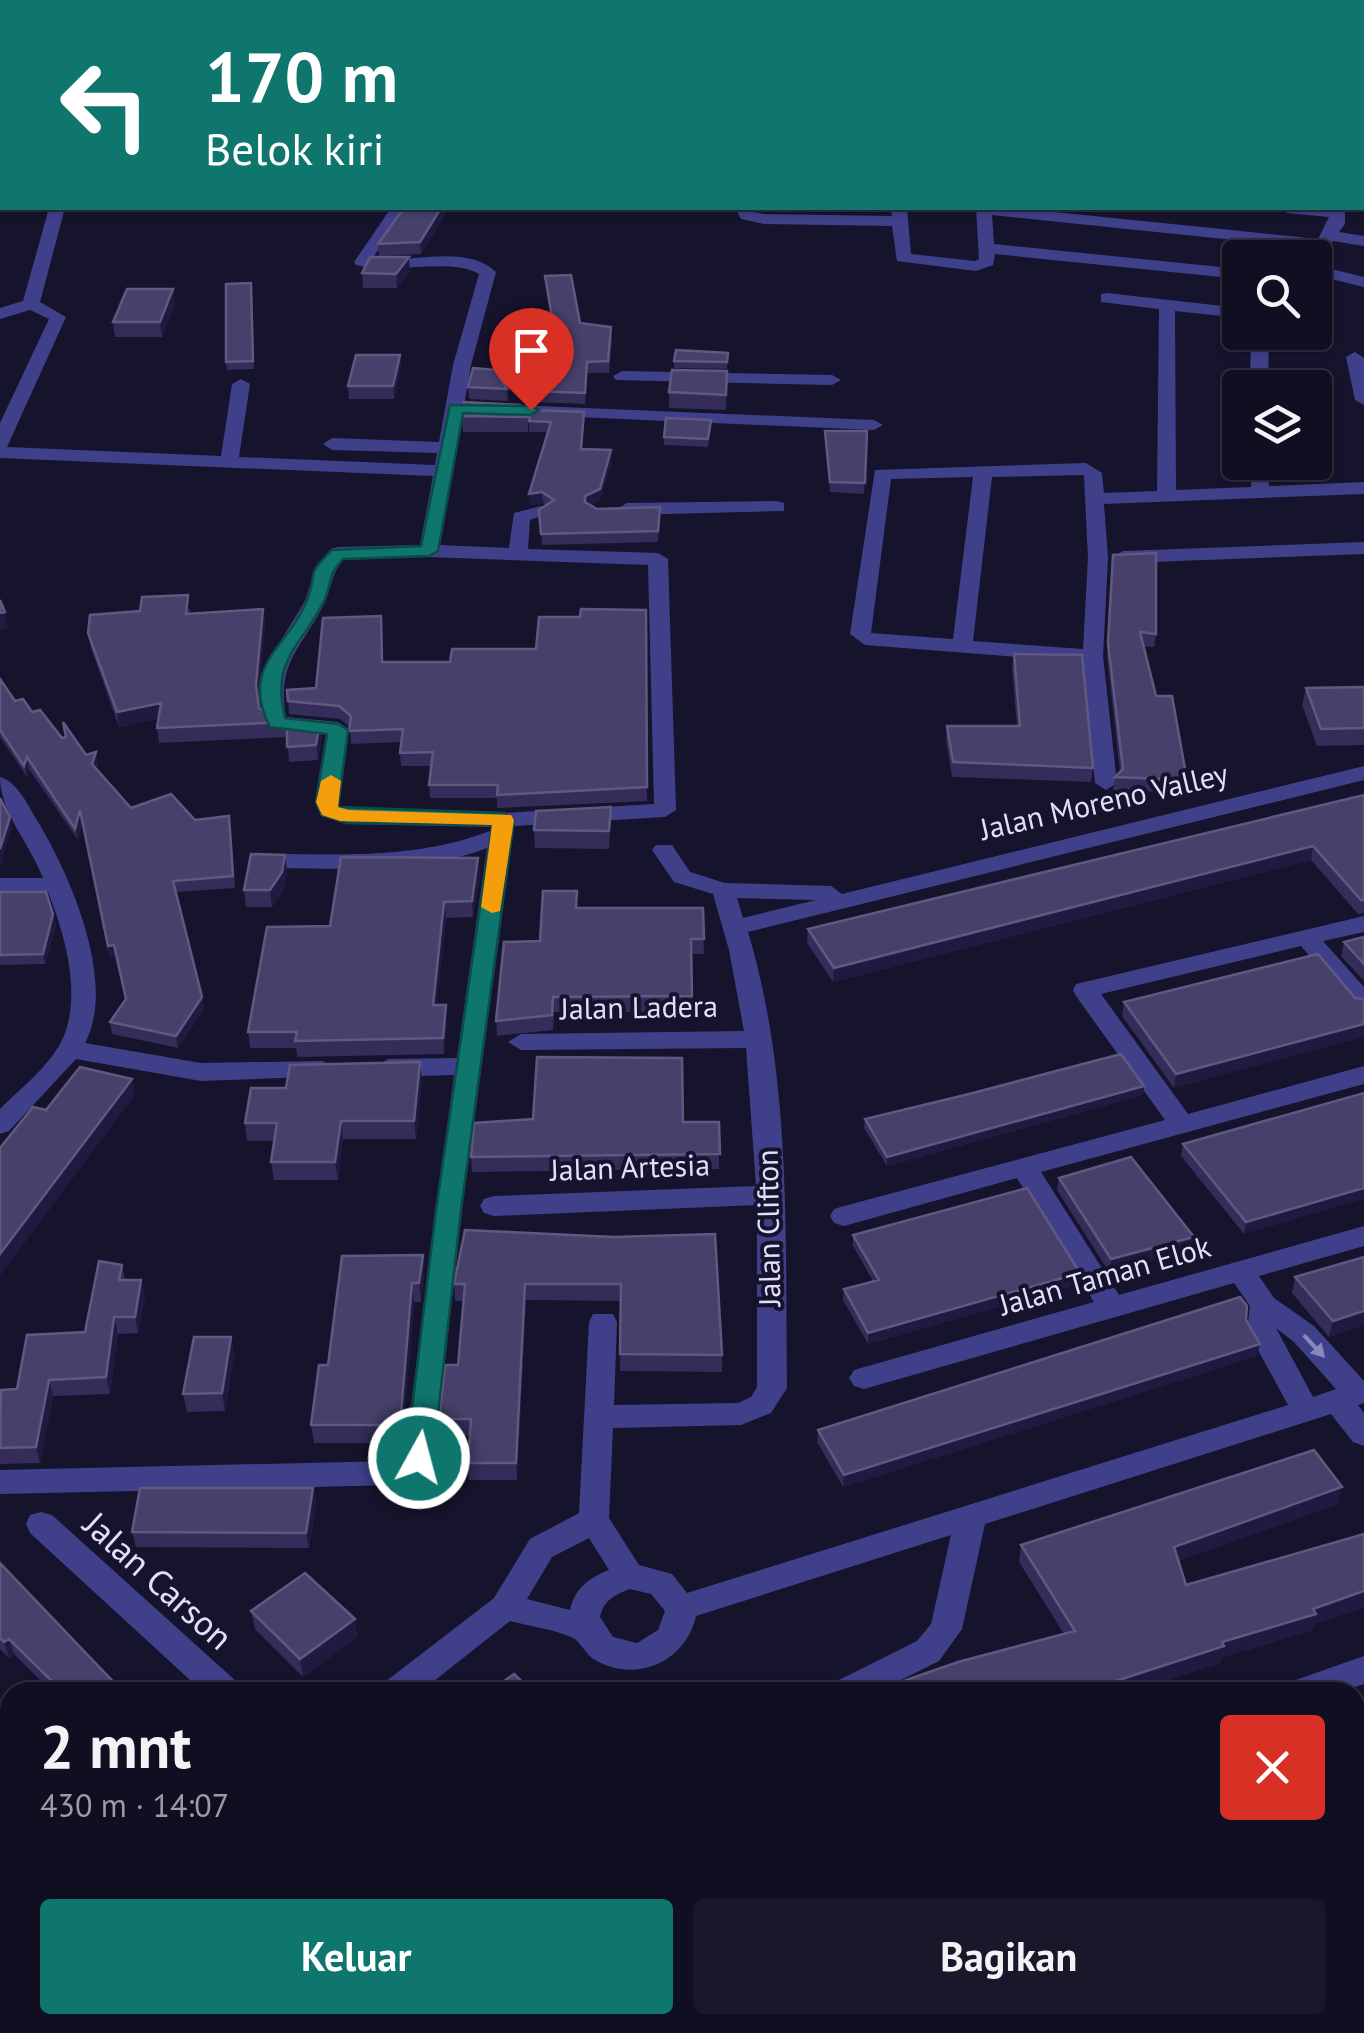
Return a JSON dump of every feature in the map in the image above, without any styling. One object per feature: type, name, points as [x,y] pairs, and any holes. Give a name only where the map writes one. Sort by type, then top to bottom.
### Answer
[{"type":"street","points":[[31,304],[56,210]]},
{"type":"street","points":[[398,210],[362,262],[473,264],[488,272],[462,365],[429,551]]},
{"type":"street","points":[[744,210],[747,216],[764,220],[899,214],[903,258],[985,265],[988,248],[984,210]]},
{"type":"street","points":[[1002,210],[1276,240]]},
{"type":"street","points":[[1324,240],[1338,210]]},
{"type":"street","points":[[1332,244],[1364,242]]},
{"type":"street","points":[[988,248],[1222,272]]},
{"type":"street","points":[[1332,274],[1364,282]]},
{"type":"street","points":[[1106,298],[1222,311]]},
{"type":"street","points":[[0,314],[31,304],[58,317],[0,443]]},
{"type":"street","points":[[1166,495],[1167,305]]},
{"type":"street","points":[[1355,357],[1364,400]]},
{"type":"street","points":[[622,376],[832,380]]},
{"type":"street","points":[[682,416],[687,378]]},
{"type":"street","points":[[229,462],[242,384]]},
{"type":"street","points":[[456,408],[874,425]]},
{"type":"street","points":[[332,444],[450,448]]},
{"type":"street","points":[[0,452],[441,472]]},
{"type":"street","points":[[1094,656],[875,642],[860,634],[882,474],[1086,469],[1093,473],[1098,558],[1094,656],[1106,783]]},
{"type":"street","points":[[962,648],[983,472]]},
{"type":"street","points":[[1260,480],[1260,491]]},
{"type":"street","points":[[1097,499],[1364,488]]},
{"type":"street","points":[[612,510],[638,532],[658,559],[665,810],[501,828],[347,816],[329,811],[326,802],[338,730],[276,723],[269,690],[274,663],[317,598],[319,573],[338,554],[518,552],[638,532],[776,508]]},
{"type":"street","points":[[518,552],[521,517],[542,512]]},
{"type":"street","points":[[1098,558],[1364,548]]},
{"type":"street","name":"Jalan Moreno Valley","points":[[736,927],[860,893],[1364,773]]},
{"type":"street","points":[[0,1125],[11,1100],[69,1049],[82,1014],[80,972],[61,884],[2,789]]},
{"type":"street","points":[[280,861],[393,863],[453,853],[501,828]]},
{"type":"street","points":[[0,1482],[398,1473],[419,1458],[501,828]]},
{"type":"street","points":[[664,850],[682,877],[723,890]]},
{"type":"street","points":[[0,885],[61,884]]},
{"type":"street","name":"Jalan Moreno Valley","points":[[723,890],[860,893]]},
{"type":"street","name":"Jalan Clifton","points":[[601,1417],[741,1414],[762,1405],[772,1388],[767,1108],[736,927],[723,890]]},
{"type":"street","points":[[1182,1124],[1083,994],[1085,990],[1364,924]]},
{"type":"street","points":[[1306,938],[1364,1004]]},
{"type":"street","name":"Jalan Ladera","points":[[521,1042],[758,1039]]},
{"type":"street","points":[[69,1049],[202,1072],[468,1066]]},
{"type":"street","points":[[844,1216],[1361,1080]]},
{"type":"street","points":[[1024,1167],[1112,1308]]},
{"type":"street","name":"Jalan Artesia","points":[[494,1206],[769,1194]]},
{"type":"street","name":"Jalan Taman Elok","points":[[864,1378],[1364,1236]]},
{"type":"street","points":[[1241,1271],[1264,1305],[1304,1334],[1354,1396],[1364,1434]]},
{"type":"street","points":[[1264,1305],[1260,1330],[1306,1410]]},
{"type":"street","points":[[602,1322],[594,1520],[630,1576]]},
{"type":"street","points":[[681,1608],[1354,1396]]},
{"type":"street","points":[[867,1682],[928,1651],[946,1630],[971,1516]]},
{"type":"street","points":[[409,1682],[505,1607],[540,1548],[594,1520]]},
{"type":"street","name":"Jalan Carson","points":[[41,1524],[214,1682]]},
{"type":"street","points":[[630,1576],[661,1583],[681,1608],[676,1633],[666,1644],[636,1657],[604,1650],[585,1627],[583,1612],[598,1587],[630,1576]]},
{"type":"street","points":[[505,1607],[585,1627]]},
{"type":"street","points":[[1330,1682],[1364,1670]]},
{"type":"building","points":[[403,210],[440,210],[420,242],[378,244]]},
{"type":"building","points":[[370,257],[409,257],[396,274],[362,273]]},
{"type":"building","points":[[571,275],[580,323],[611,327],[608,361],[587,362],[585,393],[533,391],[542,335],[555,335],[545,276]]},
{"type":"building","points":[[251,283],[253,361],[226,362],[226,284]]},
{"type":"building","points":[[127,289],[173,289],[160,322],[113,322]]},
{"type":"building","points":[[676,350],[728,353],[727,362],[674,361]]},
{"type":"building","points":[[356,355],[400,355],[393,386],[348,386]]},
{"type":"building","points":[[473,368],[495,370],[507,389],[468,387]]},
{"type":"building","points":[[672,370],[727,371],[726,395],[669,392]]},
{"type":"building","points":[[464,402],[520,405],[528,417],[462,416]]},
{"type":"building","points":[[531,410],[584,412],[581,449],[611,450],[600,489],[585,496],[585,502],[597,509],[660,507],[658,531],[541,534],[539,510],[554,500],[542,492],[529,494],[551,422],[529,421]]},
{"type":"building","points":[[666,418],[711,420],[708,439],[664,437]]},
{"type":"building","points":[[825,431],[867,431],[865,483],[830,482]]},
{"type":"building","points":[[1156,553],[1156,634],[1140,632],[1156,696],[1172,696],[1187,780],[1115,777],[1123,769],[1108,643],[1113,555]]},
{"type":"building","points":[[188,595],[186,614],[263,609],[256,685],[259,708],[274,718],[320,722],[316,745],[287,747],[287,722],[157,728],[161,703],[117,712],[88,633],[90,615],[140,611],[142,597]]},
{"type":"building","points":[[581,609],[646,610],[647,787],[497,795],[498,785],[429,785],[433,752],[400,753],[403,729],[349,731],[351,716],[339,706],[288,701],[287,690],[316,688],[323,618],[381,616],[382,662],[450,662],[452,649],[536,649],[539,617],[580,617]]},
{"type":"building","points":[[1014,654],[1082,655],[1093,768],[953,762],[947,726],[1020,726]]},
{"type":"building","points":[[0,679],[15,701],[23,699],[32,712],[40,710],[62,738],[66,737],[63,722],[86,755],[96,752],[92,764],[131,808],[171,794],[195,820],[229,816],[233,876],[173,881],[202,997],[176,1036],[110,1022],[126,999],[114,945],[108,946],[80,810],[75,829],[27,757],[24,766],[0,730]]},
{"type":"building","points":[[1364,687],[1364,728],[1321,729],[1306,688]]},
{"type":"building","points":[[1364,795],[1364,900],[1313,846],[834,968],[808,929]]},
{"type":"building","points":[[0,798],[10,817],[0,849]]},
{"type":"building","points":[[611,807],[609,831],[534,830],[536,811]]},
{"type":"building","points":[[251,854],[285,855],[282,872],[270,890],[244,890]]},
{"type":"building","points":[[341,857],[478,858],[472,901],[444,902],[433,1005],[446,1005],[443,1038],[295,1041],[297,1032],[248,1032],[267,927],[330,926]]},
{"type":"building","points":[[543,891],[577,891],[576,908],[703,908],[704,939],[691,939],[692,996],[553,997],[552,1015],[496,1021],[504,942],[540,941]]},
{"type":"building","points":[[0,892],[46,892],[53,914],[43,954],[0,955]]},
{"type":"building","points":[[1364,937],[1364,964],[1344,942]]},
{"type":"building","points":[[1318,954],[1355,998],[1364,999],[1364,1024],[1176,1074],[1124,1002]]},
{"type":"building","points":[[1121,1054],[1144,1086],[887,1157],[865,1119],[969,1094]]},
{"type":"building","points":[[537,1057],[682,1058],[683,1122],[719,1122],[720,1154],[471,1157],[474,1123],[533,1119]]},
{"type":"building","points":[[420,1062],[414,1121],[341,1121],[335,1162],[271,1162],[277,1123],[245,1123],[251,1088],[286,1088],[290,1065]]},
{"type":"building","points":[[80,1067],[132,1079],[0,1254],[0,1148],[33,1107],[46,1110]]},
{"type":"building","points":[[1364,1093],[1364,1188],[1246,1222],[1183,1144]]},
{"type":"building","points":[[1131,1157],[1194,1237],[1111,1259],[1059,1178]]},
{"type":"building","points":[[1027,1188],[1080,1273],[868,1333],[844,1289],[879,1280],[853,1235]]},
{"type":"building","points":[[465,1230],[614,1237],[715,1234],[722,1355],[620,1354],[621,1284],[525,1284],[516,1463],[468,1463],[471,1419],[439,1419],[445,1365],[458,1365],[465,1284],[454,1284]]},
{"type":"building","points":[[423,1255],[419,1283],[412,1283],[400,1425],[311,1425],[319,1365],[328,1365],[342,1256]]},
{"type":"building","points":[[1364,1257],[1364,1311],[1333,1321],[1295,1277]]},
{"type":"building","points":[[99,1261],[122,1265],[119,1280],[141,1280],[135,1317],[114,1317],[106,1377],[49,1380],[36,1447],[0,1448],[1,1390],[17,1389],[27,1335],[85,1332]]},
{"type":"building","points":[[1240,1297],[1247,1306],[1246,1320],[1260,1344],[844,1475],[818,1430]]},
{"type":"building","points":[[194,1337],[231,1337],[222,1393],[183,1394]]},
{"type":"building","points":[[1314,1450],[1342,1487],[1174,1547],[1186,1585],[1364,1534],[1364,1591],[1313,1609],[1316,1614],[1222,1642],[1224,1646],[1113,1682],[901,1682],[958,1662],[1075,1631],[1021,1545]]},
{"type":"building","points":[[140,1488],[313,1488],[306,1533],[132,1532]]},
{"type":"building","points":[[0,1563],[113,1682],[53,1682],[9,1639],[4,1642],[0,1638]]},
{"type":"building","points":[[305,1573],[355,1619],[300,1659],[251,1611]]},
{"type":"building","points":[[514,1674],[522,1682],[503,1682]]},
{"type":"slow traffic","points":[[331,781],[326,802],[329,811],[347,816],[504,820],[492,907]]},
{"type":"route","points":[[419,1458],[448,1210],[504,820],[347,816],[329,811],[326,802],[338,730],[332,726],[280,726],[269,690],[274,663],[317,598],[319,573],[338,554],[429,551],[456,408],[531,410]]}]
